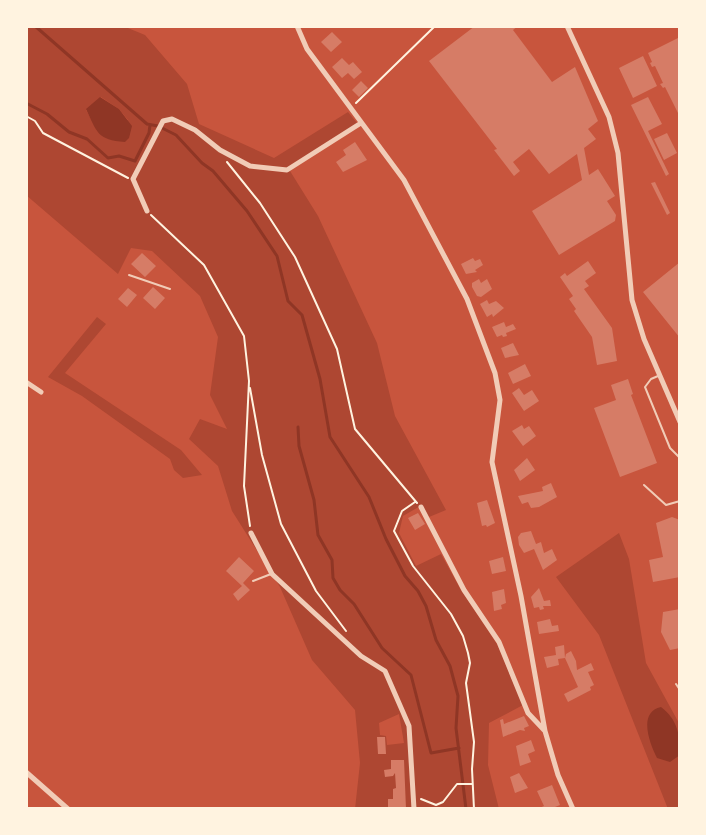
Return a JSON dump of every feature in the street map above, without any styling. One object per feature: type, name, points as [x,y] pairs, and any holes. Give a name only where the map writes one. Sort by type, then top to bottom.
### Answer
[{"type":"street","points":[[297,26],[307,49],[404,180],[467,299],[495,373],[500,400],[492,462],[521,596],[545,731],[558,775],[573,809]]},
{"type":"street","points":[[567,26],[609,117],[618,153],[632,300],[644,339],[680,422]]},
{"type":"street","points":[[147,211],[133,179],[163,121],[172,119],[195,130],[220,150],[250,166],[287,170],[361,123]]},
{"type":"street","points":[[26,382],[41,392]]},
{"type":"street","points":[[418,504],[464,590],[499,642],[528,713],[545,731]]},
{"type":"street","points":[[251,533],[272,574],[361,656],[385,671],[409,726],[414,809]]},
{"type":"street","points":[[26,772],[68,809]]},
{"type":"lane","points":[[129,275],[170,289]]},
{"type":"lane","points":[[659,375],[645,387],[670,448],[680,458]]},
{"type":"lane","points":[[644,485],[666,505],[680,501]]},
{"type":"lane","points":[[253,581],[272,574]]},
{"type":"lane","points":[[676,684],[680,690]]},
{"type":"path","points":[[354,105],[435,26]]},
{"type":"path","points":[[26,116],[35,121],[43,133],[61,144],[133,179]]},
{"type":"path","points":[[228,163],[260,203],[295,257],[337,349],[355,429],[418,504],[402,511],[394,531],[413,566],[451,614],[468,653],[470,663],[466,683],[474,742],[474,809]]},
{"type":"path","points":[[147,211],[204,265],[244,336],[262,455],[281,524],[316,591],[351,640]]},
{"type":"path","points":[[249,381],[244,486],[251,533]]},
{"type":"path","points":[[417,797],[436,807],[457,784],[473,784]]},
{"type":"shaded area","points":[[26,26],[123,26],[145,35],[187,84],[199,124],[274,158],[348,112],[357,123],[290,171],[318,216],[377,343],[395,416],[446,510],[429,517],[422,505],[403,516],[399,533],[416,566],[441,554],[497,644],[523,705],[489,723],[488,765],[499,809],[355,809],[360,763],[355,710],[312,660],[280,587],[232,511],[218,466],[189,439],[200,419],[227,429],[210,395],[218,337],[200,296],[152,251],[131,248],[118,274],[26,195]],"holes":[[[101,97],[119,109],[128,120],[91,119],[86,110]],[[399,714],[404,743],[387,745],[386,736],[380,735],[379,723]]]},
{"type":"shaded area","points":[[100,97],[119,109],[132,126],[125,142],[103,137],[96,129],[86,109]]},
{"type":"shaded area","points":[[97,317],[106,324],[65,373],[181,450],[202,475],[183,478],[174,470],[170,459],[82,396],[48,377]]},
{"type":"shaded area","points":[[619,533],[629,559],[646,663],[680,725],[680,809],[668,809],[599,635],[556,577]]},
{"type":"shaded area","points":[[661,707],[671,717],[678,734],[680,755],[670,762],[657,758],[647,728],[650,715]]},
{"type":"building","points":[[475,26],[518,26],[513,30],[552,82],[575,67],[598,121],[588,129],[596,139],[584,148],[589,175],[598,169],[615,196],[607,201],[616,215],[615,221],[559,255],[532,211],[582,180],[577,154],[549,174],[529,149],[513,162],[520,171],[514,176],[429,61]]},
{"type":"building","points":[[332,32],[342,42],[331,52],[321,42]]},
{"type":"building","points":[[680,37],[680,117],[665,87],[660,84],[663,83],[655,66],[652,67],[650,63],[648,53]]},
{"type":"building","points":[[643,56],[657,86],[633,98],[619,68]]},
{"type":"building","points":[[342,58],[349,65],[353,62],[362,72],[354,79],[348,73],[342,78],[332,67]]},
{"type":"building","points":[[361,81],[368,88],[359,97],[352,90]]},
{"type":"building","points":[[648,97],[662,124],[648,131],[669,174],[666,176],[631,105]]},
{"type":"building","points":[[667,133],[677,153],[664,160],[654,139]]},
{"type":"building","points":[[355,142],[367,160],[343,172],[336,162],[346,155],[343,150]]},
{"type":"building","points":[[655,182],[670,213],[667,215],[651,183]]},
{"type":"building","points":[[142,253],[156,266],[145,277],[131,264]]},
{"type":"building","points":[[473,258],[475,261],[480,259],[483,265],[475,270],[477,272],[466,274],[461,264]]},
{"type":"building","points":[[588,261],[596,273],[585,281],[589,286],[584,289],[612,328],[617,361],[597,365],[592,337],[574,311],[576,309],[569,299],[573,296],[560,277],[565,273],[567,276]]},
{"type":"building","points":[[680,262],[680,338],[643,292]]},
{"type":"building","points":[[479,279],[481,283],[487,279],[492,289],[481,297],[472,287],[472,283]]},
{"type":"building","points":[[153,287],[165,298],[155,309],[143,298]]},
{"type":"building","points":[[128,288],[137,295],[127,307],[118,299]]},
{"type":"building","points":[[487,300],[489,304],[496,301],[504,308],[493,317],[492,314],[487,317],[480,304]]},
{"type":"building","points":[[504,322],[506,327],[513,324],[516,329],[506,333],[507,336],[497,337],[492,327]]},
{"type":"building","points":[[513,343],[519,355],[505,358],[501,348]]},
{"type":"building","points":[[525,364],[531,376],[513,384],[508,373]]},
{"type":"building","points":[[628,379],[657,463],[620,477],[594,408],[616,400],[611,385]]},
{"type":"building","points":[[519,388],[524,395],[532,390],[539,401],[524,411],[512,393]]},
{"type":"building","points":[[522,425],[524,429],[529,426],[536,436],[523,446],[512,431]]},
{"type":"building","points":[[527,458],[535,470],[520,481],[514,470]]},
{"type":"building","points":[[551,483],[557,497],[539,507],[531,508],[528,502],[522,504],[518,496],[543,491],[542,487]]},
{"type":"building","points":[[487,500],[495,523],[487,527],[482,526],[477,503]]},
{"type":"building","points":[[418,513],[425,524],[415,530],[408,518]]},
{"type":"building","points":[[672,517],[680,520],[680,577],[653,582],[649,560],[663,557],[656,523]]},
{"type":"building","points":[[531,531],[536,544],[541,542],[544,553],[552,549],[557,560],[543,570],[534,549],[524,553],[519,545],[521,533]]},
{"type":"building","points":[[239,557],[254,571],[243,583],[250,590],[238,601],[233,594],[242,586],[226,571]]},
{"type":"building","points":[[503,557],[506,571],[492,574],[489,561]]},
{"type":"building","points":[[539,588],[544,601],[550,600],[551,606],[543,606],[544,609],[540,610],[539,607],[534,608],[531,597]]},
{"type":"building","points":[[504,589],[506,603],[501,605],[502,609],[494,611],[492,592]]},
{"type":"building","points":[[680,609],[680,648],[670,650],[661,632],[663,612]]},
{"type":"building","points":[[550,619],[552,626],[558,625],[559,631],[539,634],[537,622]]},
{"type":"building","points":[[564,645],[565,658],[558,659],[559,665],[547,668],[544,657],[556,655],[555,647]]},
{"type":"building","points":[[571,651],[577,670],[591,663],[594,670],[588,672],[594,685],[590,687],[591,690],[568,702],[564,694],[578,687],[565,658]]},
{"type":"building","points":[[524,716],[529,726],[524,728],[525,731],[503,737],[500,720],[503,719],[504,724]]},
{"type":"building","points":[[377,737],[385,737],[386,754],[378,754]]},
{"type":"building","points":[[531,740],[535,751],[528,754],[531,762],[520,766],[516,746]]},
{"type":"building","points":[[391,760],[404,760],[406,809],[388,809],[388,799],[393,799],[393,789],[396,788],[395,773],[385,777],[384,770],[391,769]]},
{"type":"building","points":[[519,773],[528,788],[515,793],[510,777]]},
{"type":"building","points":[[552,785],[560,805],[537,809],[544,806],[537,791]]},
{"type":"waterway","points":[[35,26],[147,124],[176,135],[213,171],[247,211],[277,256],[288,301],[302,315],[320,379],[330,437],[369,497],[405,576],[426,606],[436,640],[450,666],[458,696],[456,728],[466,809]]},
{"type":"waterway","points":[[26,103],[47,114],[69,132],[87,139],[108,158],[119,156],[135,161],[150,125]]},
{"type":"waterway","points":[[298,427],[299,446],[314,500],[318,535],[332,560],[333,578],[382,648],[411,675],[431,753],[459,748]]}]
